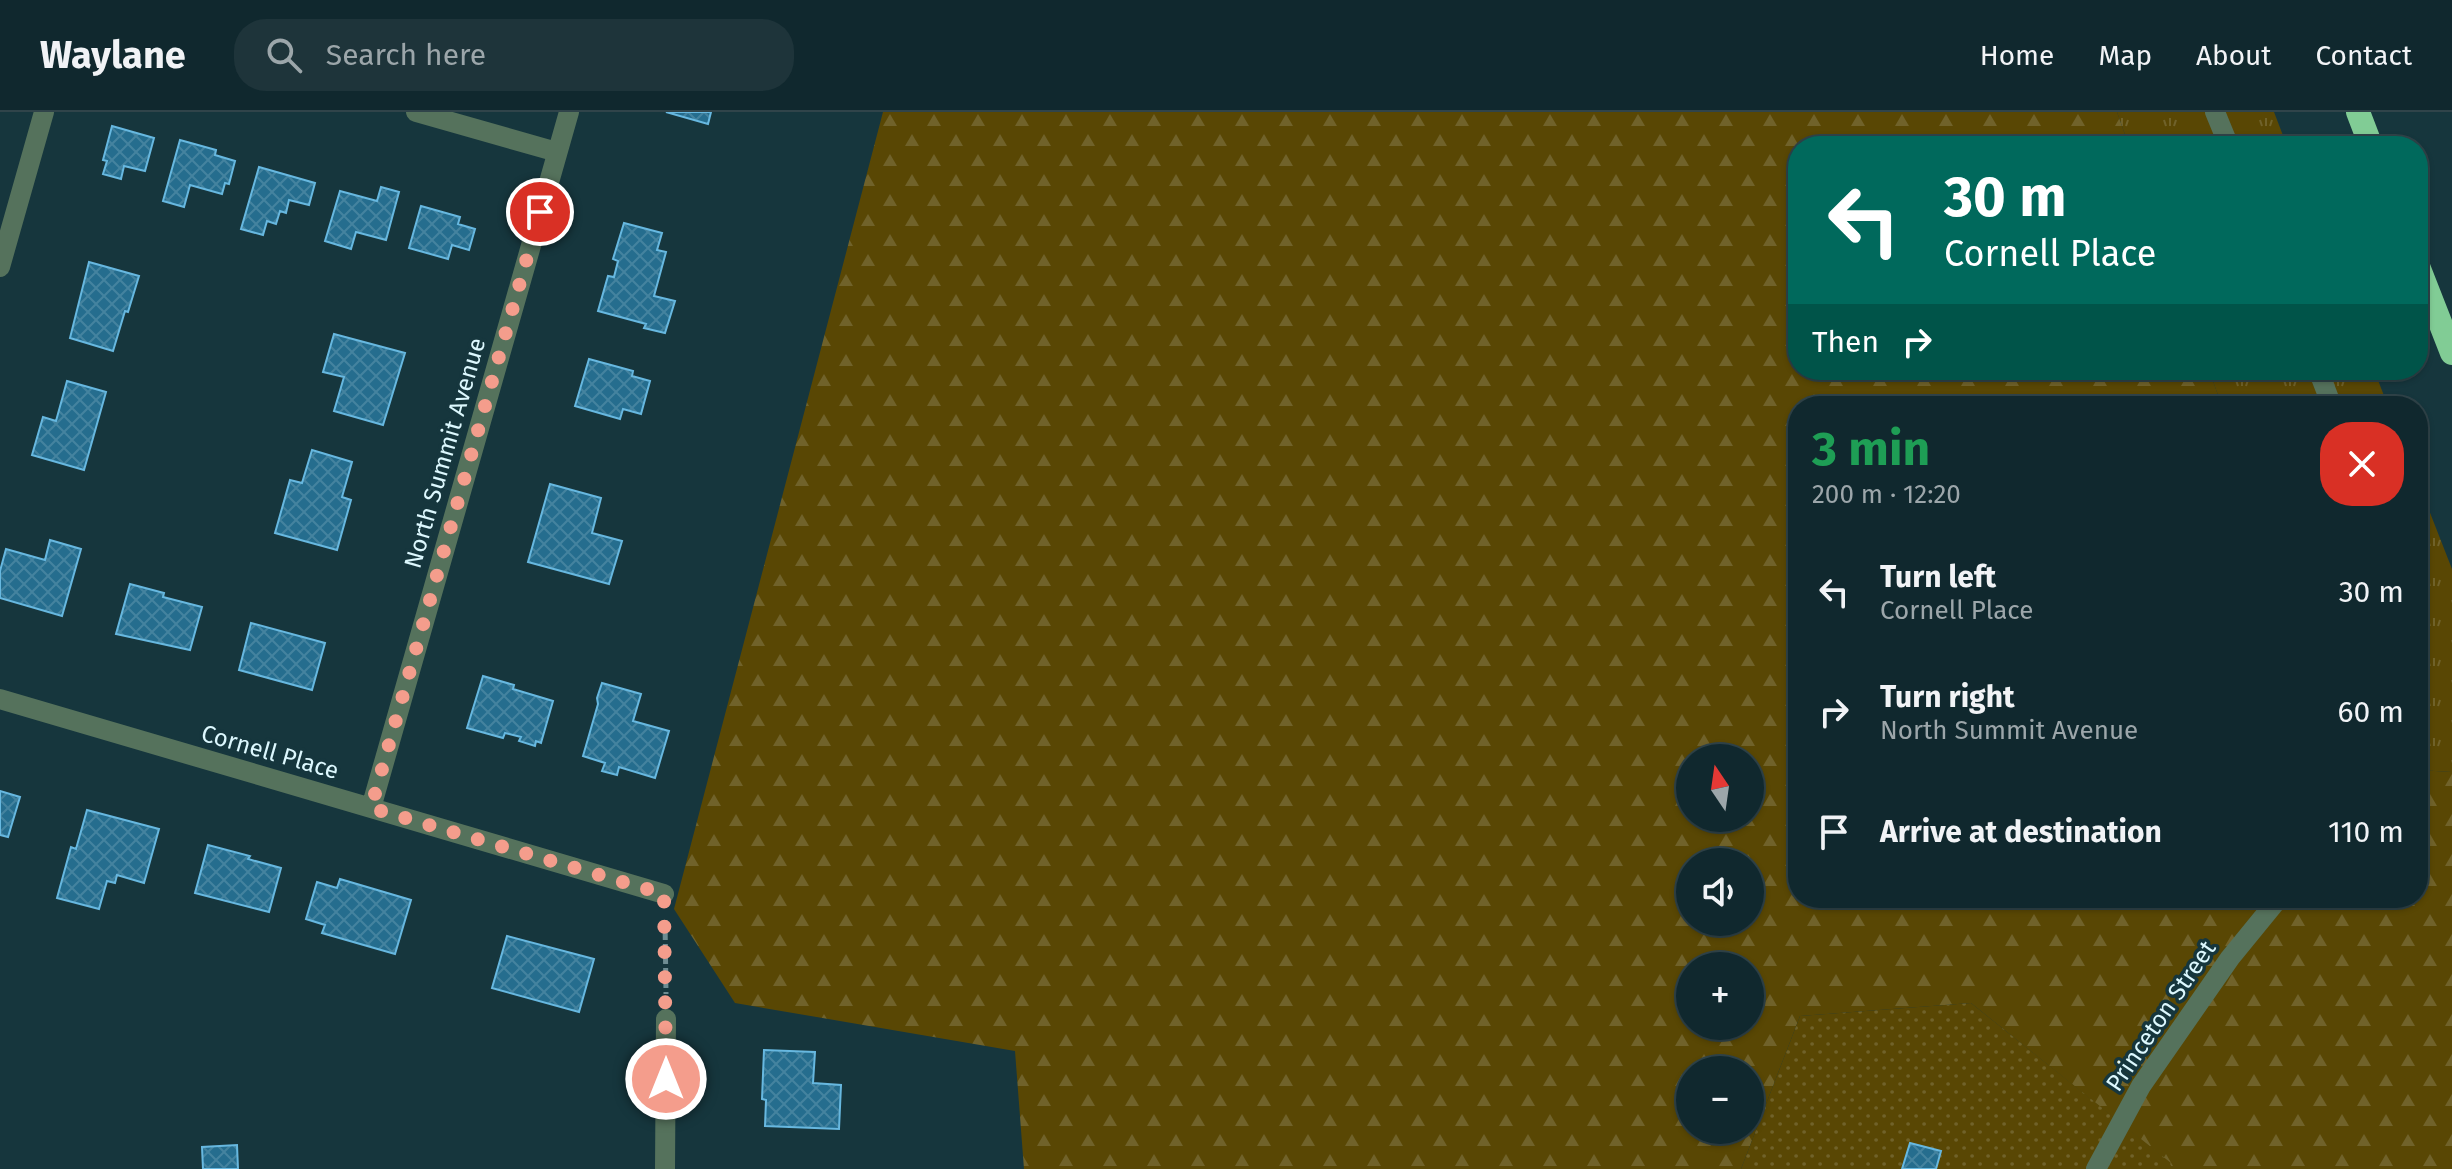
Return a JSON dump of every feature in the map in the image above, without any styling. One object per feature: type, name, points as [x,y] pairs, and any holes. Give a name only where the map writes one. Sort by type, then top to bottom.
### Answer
[{"type":"highway","points":[[2358,112],[2367,136]]},
{"type":"highway","points":[[2428,292],[2452,353]]},
{"type":"street","points":[[0,267],[44,112]]},
{"type":"street","points":[[416,112],[557,152]]},
{"type":"street","name":"North Summit Avenue","points":[[371,808],[569,112]]},
{"type":"street","points":[[2215,112],[2225,136]]},
{"type":"street","name":"Cornell Place","points":[[0,699],[664,894]]},
{"type":"street","name":"Princeton Street","points":[[2096,1169],[2141,1086],[2230,958],[2271,908]]},
{"type":"street","points":[[665,1169],[666,1019]]},
{"type":"path","points":[[664,894],[666,1019]]},
{"type":"green space","points":[[883,112],[2117,112],[2125,136],[1788,136],[1788,380],[2213,380],[2218,396],[1788,396],[1788,908],[2428,908],[2428,771],[2452,772],[2452,1169],[2171,1169],[2170,1163],[1971,1003],[1800,1016],[1764,1109],[1764,1056],[1676,1056],[1676,1144],[1751,1144],[1741,1169],[1024,1169],[1015,1051],[735,1003],[674,909]]},
{"type":"green space","points":[[2117,112],[2274,112],[2283,136],[2125,136]]},
{"type":"green space","points":[[2213,380],[2378,380],[2384,396],[2218,396]]},
{"type":"green space","points":[[2428,508],[2452,569],[2452,772],[2428,771]]},
{"type":"green space","points":[[1971,1003],[2171,1163],[2171,1169],[1741,1169],[1751,1144],[1764,1144],[1764,1109],[1800,1016]]},
{"type":"building","points":[[666,112],[711,112],[708,124]]},
{"type":"building","points":[[112,126],[154,138],[145,171],[124,166],[121,179],[103,174],[107,161],[103,160]]},
{"type":"building","points":[[180,140],[216,150],[215,155],[235,161],[229,184],[225,183],[222,194],[190,185],[184,207],[163,201]]},
{"type":"building","points":[[259,167],[315,183],[309,205],[289,200],[286,213],[280,211],[276,224],[267,221],[263,235],[241,229]]},
{"type":"building","points":[[381,187],[399,192],[386,240],[356,232],[351,249],[325,241],[340,191],[377,201]]},
{"type":"building","points":[[421,206],[460,217],[458,224],[475,229],[469,250],[452,245],[448,259],[409,248]]},
{"type":"building","points":[[624,223],[662,233],[657,250],[666,252],[654,296],[675,301],[665,333],[644,328],[646,324],[598,311],[608,276],[614,277],[618,261],[613,259]]},
{"type":"building","points":[[89,262],[139,276],[113,351],[70,338]]},
{"type":"building","points":[[334,334],[405,353],[383,425],[334,411],[344,377],[323,372]]},
{"type":"building","points":[[589,359],[633,371],[632,376],[650,381],[641,414],[623,409],[620,419],[575,406]]},
{"type":"building","points":[[67,381],[106,392],[84,470],[32,455],[43,417],[56,421]]},
{"type":"building","points":[[312,450],[352,462],[342,497],[351,500],[337,550],[275,533],[290,480],[302,483]]},
{"type":"building","points":[[550,484],[601,498],[592,533],[622,541],[609,584],[528,562]]},
{"type":"building","points":[[50,540],[81,549],[62,616],[0,598],[0,571],[6,549],[45,560]]},
{"type":"building","points":[[130,584],[202,607],[190,650],[116,634]]},
{"type":"building","points":[[251,623],[325,643],[312,690],[239,670]]},
{"type":"building","points":[[483,676],[553,701],[541,743],[536,741],[535,746],[519,741],[521,737],[505,733],[503,738],[467,728]]},
{"type":"building","points":[[602,683],[641,694],[633,721],[669,731],[655,778],[619,767],[617,775],[602,771],[605,763],[583,756]]},
{"type":"building","points":[[0,791],[20,797],[8,837],[0,835]]},
{"type":"building","points":[[87,810],[159,829],[144,883],[117,875],[115,883],[107,881],[99,909],[57,898],[71,847],[76,849]]},
{"type":"building","points":[[208,845],[281,868],[269,912],[195,893]]},
{"type":"building","points":[[340,879],[411,900],[395,954],[322,933],[325,925],[306,919],[317,882],[337,888]]},
{"type":"building","points":[[507,936],[594,959],[579,1012],[492,988]]},
{"type":"building","points":[[764,1050],[815,1052],[813,1083],[841,1085],[839,1129],[765,1126],[766,1100],[762,1099]]},
{"type":"building","points":[[1910,1143],[1941,1151],[1936,1169],[1902,1169]]},
{"type":"building","points":[[237,1145],[238,1169],[203,1169],[202,1147]]},
{"type":"route","points":[[540,212],[371,808],[664,894],[666,1079]]}]
